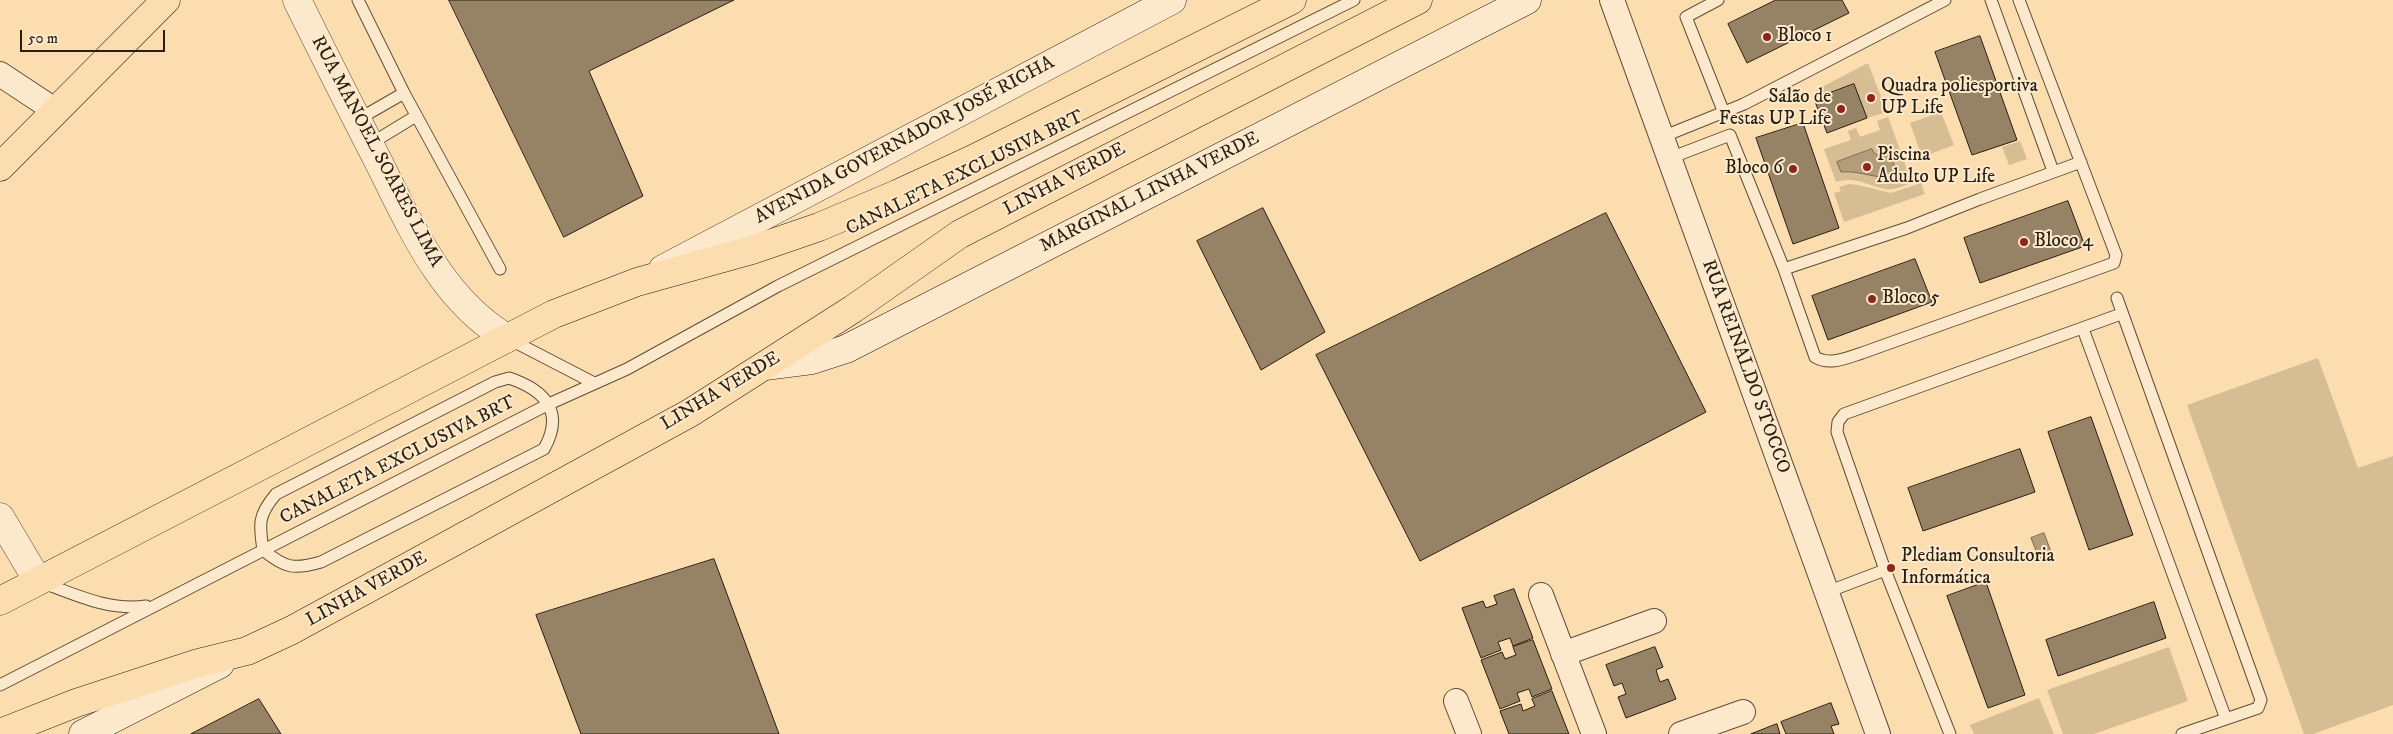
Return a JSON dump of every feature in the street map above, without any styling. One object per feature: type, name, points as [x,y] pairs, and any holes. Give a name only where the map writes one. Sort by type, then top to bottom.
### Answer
[{"type":"main road","points":[[0,167],[166,0]]},
{"type":"main road","name":"RUA MANOEL SOARES LIMA","points":[[297,0],[430,262],[466,306],[481,321],[507,338]]},
{"type":"main road","name":"AVENIDA GOVERNADOR JOSÉ RICHA","points":[[637,282],[1172,0]]},
{"type":"main road","points":[[0,601],[554,314],[637,282],[752,250],[811,230],[898,194],[971,160],[1292,0]]},
{"type":"main road","name":"LINHA VERDE","points":[[0,733],[76,703],[198,663],[247,651],[292,630],[690,414],[765,366],[960,234],[1418,0]]},
{"type":"main road","name":"MARGINAL LINHA VERDE","points":[[765,366],[812,360],[846,349],[1527,0]]},
{"type":"main road","points":[[0,517],[38,581]]},
{"type":"main road","points":[[83,734],[247,651]]},
{"type":"street","name":"RUA REINALDO STOCCO","points":[[1612,0],[1878,734]]},
{"type":"street","points":[[0,74],[56,111]]},
{"type":"street","points":[[1540,595],[1594,734]]},
{"type":"street","points":[[1564,654],[1654,622]]},
{"type":"street","points":[[1456,702],[1469,734]]},
{"type":"street","points":[[1681,734],[1743,712]]},
{"type":"lane","points":[[358,0],[416,116],[500,269]]},
{"type":"lane","name":"CANALETA EXCLUSIVA BRT","points":[[0,684],[549,404],[627,369],[778,286],[1354,0]]},
{"type":"lane","points":[[1718,0],[1686,17],[1724,113]]},
{"type":"lane","points":[[1666,148],[1724,113],[1945,0]]},
{"type":"lane","points":[[1991,0],[2053,171]]},
{"type":"lane","points":[[1666,148],[1730,135],[1784,269],[1815,357],[1823,362],[1833,362],[1862,353],[2114,263],[2116,255],[2019,0]]},
{"type":"lane","points":[[357,120],[404,93]]},
{"type":"lane","points":[[370,144],[416,116]]},
{"type":"lane","points":[[1784,269],[1907,228],[2053,171],[2081,162]]},
{"type":"lane","points":[[2116,298],[2261,700],[2258,708],[2182,734]]},
{"type":"lane","points":[[1950,734],[1885,570],[1837,432],[1838,422],[1844,414],[2121,314]]},
{"type":"lane","points":[[2083,329],[2226,719]]},
{"type":"lane","points":[[507,338],[594,383]]},
{"type":"lane","name":"CANALETA EXCLUSIVA BRT","points":[[263,550],[259,525],[264,507],[276,494],[328,467],[495,382],[510,378],[524,383],[539,393],[549,404]]},
{"type":"lane","points":[[263,550],[280,564],[301,568],[321,562],[523,460],[544,449],[552,435],[553,420],[549,404]]},
{"type":"lane","points":[[1827,592],[1885,570]]},
{"type":"lane","name":"CANALETA EXCLUSIVA BRT","points":[[38,581],[106,606],[130,608],[155,605]]},
{"type":"shaded area","points":[[1868,63],[1887,112],[1867,118],[1854,84],[1818,98],[1816,90]]},
{"type":"shaded area","points":[[1941,112],[1954,145],[1922,157],[1910,123]]},
{"type":"shaded area","points":[[1888,117],[1912,183],[1898,188],[1887,189],[1850,180],[1836,182],[1824,149],[1851,140],[1848,131],[1856,128],[1860,137],[1880,130],[1877,121]]},
{"type":"shaded area","points":[[2020,141],[2027,159],[2009,165],[2002,147]]},
{"type":"shaded area","name":"Piscina Adulto UP Life","points":[[1872,149],[1874,153],[1881,157],[1890,154],[1898,176],[1884,177],[1856,172],[1841,172],[1837,162]]},
{"type":"shaded area","points":[[1921,183],[1925,194],[1844,222],[1834,193],[1841,191],[1839,187],[1849,184],[1891,193]]},
{"type":"shaded area","points":[[2318,358],[2358,468],[2393,456],[2393,705],[2313,734],[2304,734],[2187,405]]},
{"type":"shaded area","points":[[2044,533],[2053,557],[2040,561],[2031,538]]},
{"type":"shaded area","points":[[2169,647],[2188,701],[2094,734],[2063,734],[2047,690]]},
{"type":"shaded area","points":[[2039,698],[2054,734],[1974,734],[1970,725]]},
{"type":"building","points":[[449,0],[734,0],[589,71],[643,196],[564,237]]},
{"type":"building","name":"Bloco 1","points":[[1776,0],[1842,0],[1849,13],[1747,63],[1728,24]]},
{"type":"building","points":[[1980,36],[2017,140],[1972,155],[1935,52]]},
{"type":"building","name":"Salão de Festas UP Life","points":[[1854,84],[1867,118],[1827,133],[1814,99]]},
{"type":"building","name":"Bloco 6","points":[[1803,123],[1839,228],[1793,244],[1756,138]]},
{"type":"building","name":"Bloco 4","points":[[2068,201],[2085,246],[1980,283],[1964,238]]},
{"type":"building","points":[[1263,208],[1325,332],[1261,370],[1197,241]]},
{"type":"building","points":[[1606,213],[1706,412],[1420,561],[1316,355]]},
{"type":"building","name":"Bloco 5","points":[[1915,259],[1932,302],[1828,340],[1812,296]]},
{"type":"building","points":[[2091,417],[2133,535],[2089,550],[2048,432]]},
{"type":"building","points":[[2020,449],[2035,492],[1923,531],[1908,488]]},
{"type":"building","points":[[714,559],[779,734],[581,734],[536,615]]},
{"type":"building","points":[[1986,582],[2025,695],[1988,708],[1947,596]]},
{"type":"building","points":[[1514,589],[1533,638],[1513,646],[1510,638],[1498,642],[1501,650],[1481,658],[1462,608],[1483,601],[1486,608],[1497,604],[1494,596]]},
{"type":"building","points":[[2154,602],[2166,638],[2058,676],[2046,640]]},
{"type":"building","points":[[1533,640],[1552,689],[1532,697],[1529,689],[1517,693],[1520,701],[1500,709],[1481,660],[1502,652],[1505,659],[1516,655],[1513,647]]},
{"type":"building","points":[[1655,647],[1663,667],[1656,670],[1660,682],[1668,679],[1676,699],[1626,718],[1618,697],[1626,694],[1622,683],[1614,686],[1606,665]]},
{"type":"building","points":[[1552,691],[1569,734],[1509,734],[1500,711],[1521,704],[1523,711],[1535,706],[1532,699]]},
{"type":"building","points":[[259,699],[281,734],[191,734]]},
{"type":"building","points":[[1831,703],[1839,724],[1831,726],[1834,734],[1786,734],[1781,722]]},
{"type":"building","points":[[1777,724],[1780,734],[1751,734]]},
{"type":"place","name":"Bloco 1","points":[[1767,37]]},
{"type":"place","name":"Quadra poliesportiva UP Life","points":[[1871,98]]},
{"type":"place","name":"Salão de Festas UP Life","points":[[1841,109]]},
{"type":"place","name":"Piscina Adulto UP Life","points":[[1867,167]]},
{"type":"place","name":"Bloco 6","points":[[1793,169]]},
{"type":"place","name":"Bloco 4","points":[[2024,242]]},
{"type":"place","name":"Bloco 5","points":[[1872,299]]},
{"type":"place","name":"Plediam Consultoria Informática","points":[[1891,568]]}]
